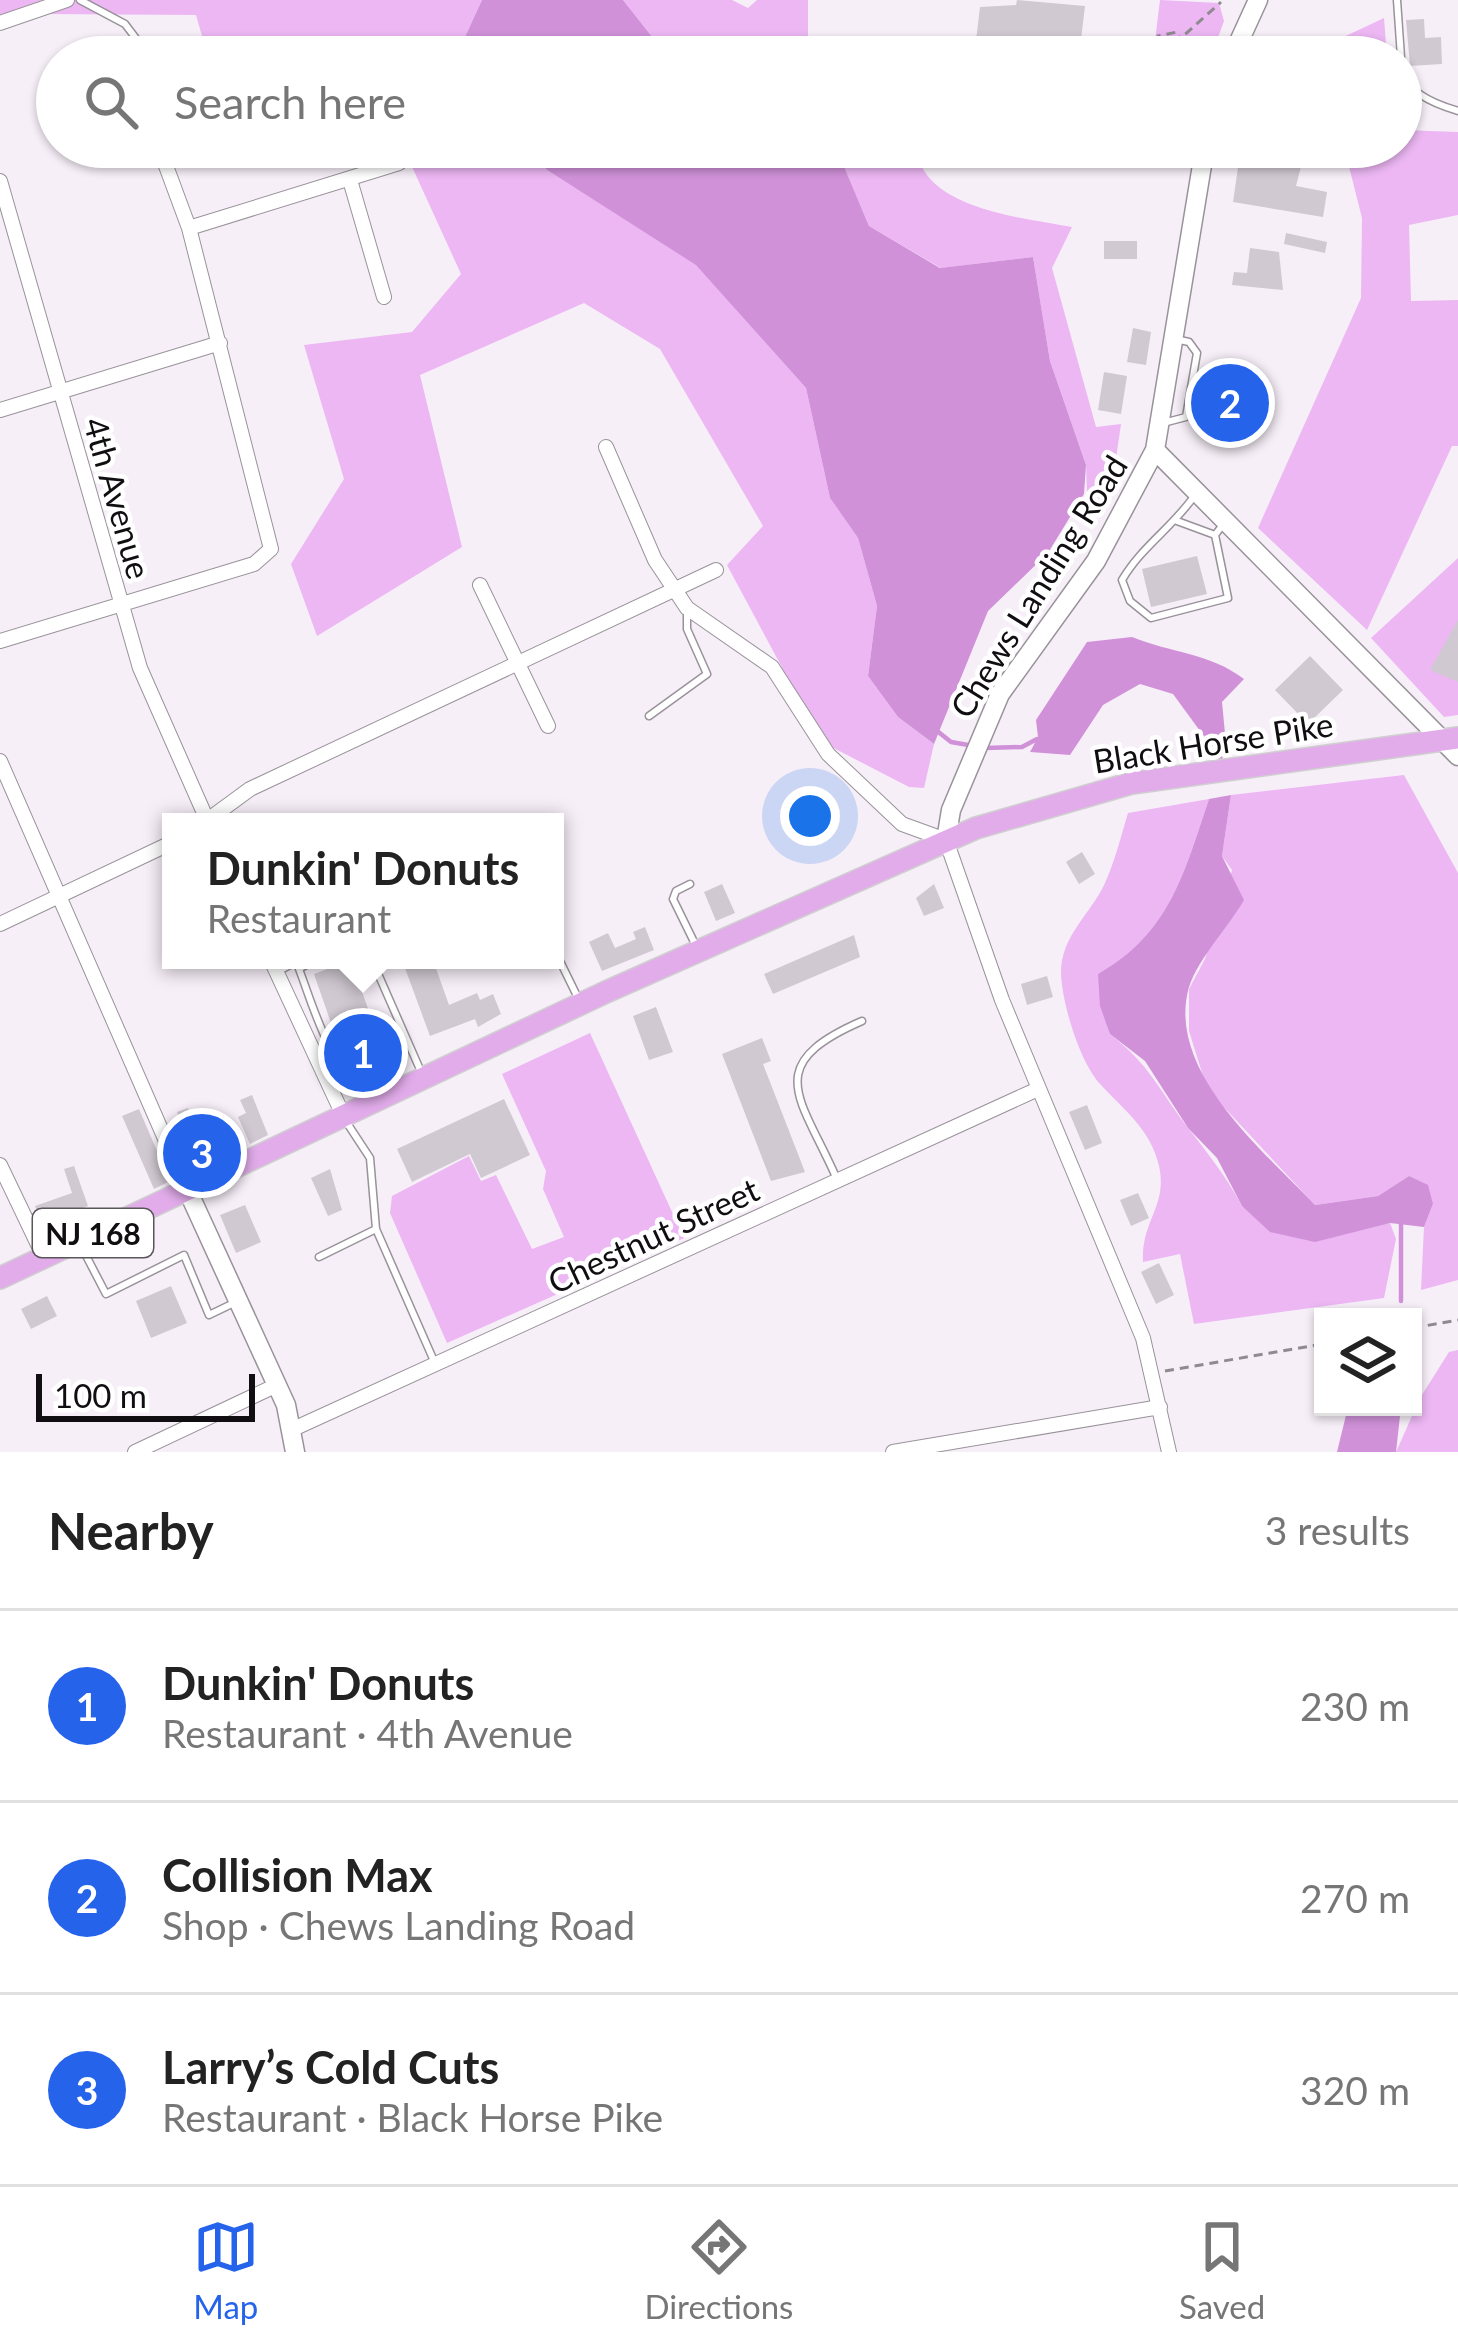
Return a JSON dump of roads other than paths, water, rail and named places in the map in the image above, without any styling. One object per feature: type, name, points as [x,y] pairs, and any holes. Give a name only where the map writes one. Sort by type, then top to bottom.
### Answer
[{"type":"main road","points":[[1242,36],[1258,0]]},
{"type":"main road","name":"Chews Landing Road","points":[[946,841],[964,775],[1000,694],[1096,561],[1155,450],[1201,168]]},
{"type":"main road","points":[[1155,450],[1197,492],[1220,528],[1453,745]]},
{"type":"main road","name":"Black Horse Pike","points":[[0,1278],[581,1004],[946,841],[1132,783],[1453,745]]},
{"type":"main road","points":[[187,1189],[277,1385],[296,1452]]},
{"type":"street","points":[[0,23],[67,0]]},
{"type":"street","points":[[0,641],[254,564],[272,549],[220,343],[166,168]]},
{"type":"street","points":[[188,229],[385,168]]},
{"type":"street","points":[[350,180],[384,297]]},
{"type":"street","name":"4th Avenue","points":[[0,181],[140,668],[203,813]]},
{"type":"street","points":[[0,410],[220,343]]},
{"type":"street","points":[[606,447],[672,590],[687,608],[772,667],[828,754],[902,824],[946,841],[1038,1089],[1143,1338],[1169,1452]]},
{"type":"street","points":[[219,813],[250,789],[716,570]]},
{"type":"street","points":[[481,585],[548,726]]},
{"type":"street","points":[[0,761],[187,1189]]},
{"type":"street","points":[[0,924],[162,847]]},
{"type":"street","points":[[275,969],[343,1115]]},
{"type":"street","name":"Chestnut Street","points":[[291,1430],[1038,1089]]},
{"type":"street","points":[[0,1165],[44,1257]]},
{"type":"street","points":[[135,1452],[277,1385]]},
{"type":"street","points":[[893,1452],[1160,1406]]},
{"type":"lane","points":[[80,0],[125,24],[134,36]]},
{"type":"lane","points":[[1397,0],[1399,36]]},
{"type":"lane","points":[[1422,96],[1458,111]]},
{"type":"lane","points":[[1177,520],[1220,528],[1228,598],[1151,618],[1130,601],[1122,580],[1138,553],[1177,520],[1197,492]]},
{"type":"lane","points":[[649,716],[707,674],[687,628],[687,608]]},
{"type":"lane","points":[[691,884],[676,891],[673,899],[698,951]]},
{"type":"lane","points":[[301,969],[350,1079],[368,1088],[373,1101]]},
{"type":"lane","points":[[376,969],[423,1078]]},
{"type":"lane","points":[[564,969],[581,1004]]},
{"type":"lane","points":[[838,1180],[795,1084],[800,1061],[819,1040],[862,1021]]},
{"type":"lane","points":[[343,1115],[370,1158],[376,1229],[435,1364]]},
{"type":"lane","points":[[319,1256],[376,1229]]},
{"type":"lane","points":[[79,1240],[106,1294],[184,1255],[209,1315],[238,1301]]},
{"type":"waterway","points":[[936,730],[951,742],[974,746]]},
{"type":"waterway","points":[[985,748],[1022,747],[1037,739]]},
{"type":"waterway","points":[[1218,739],[1221,763]]},
{"type":"waterway","points":[[1401,1224],[1401,1301]]},
{"type":"place","name":"Collision Max","points":[[1230,403]]},
{"type":"place","name":"Dunkin' Donuts","points":[[363,1053]]},
{"type":"place","name":"Larry’s Cold Cuts","points":[[202,1153]]}]
